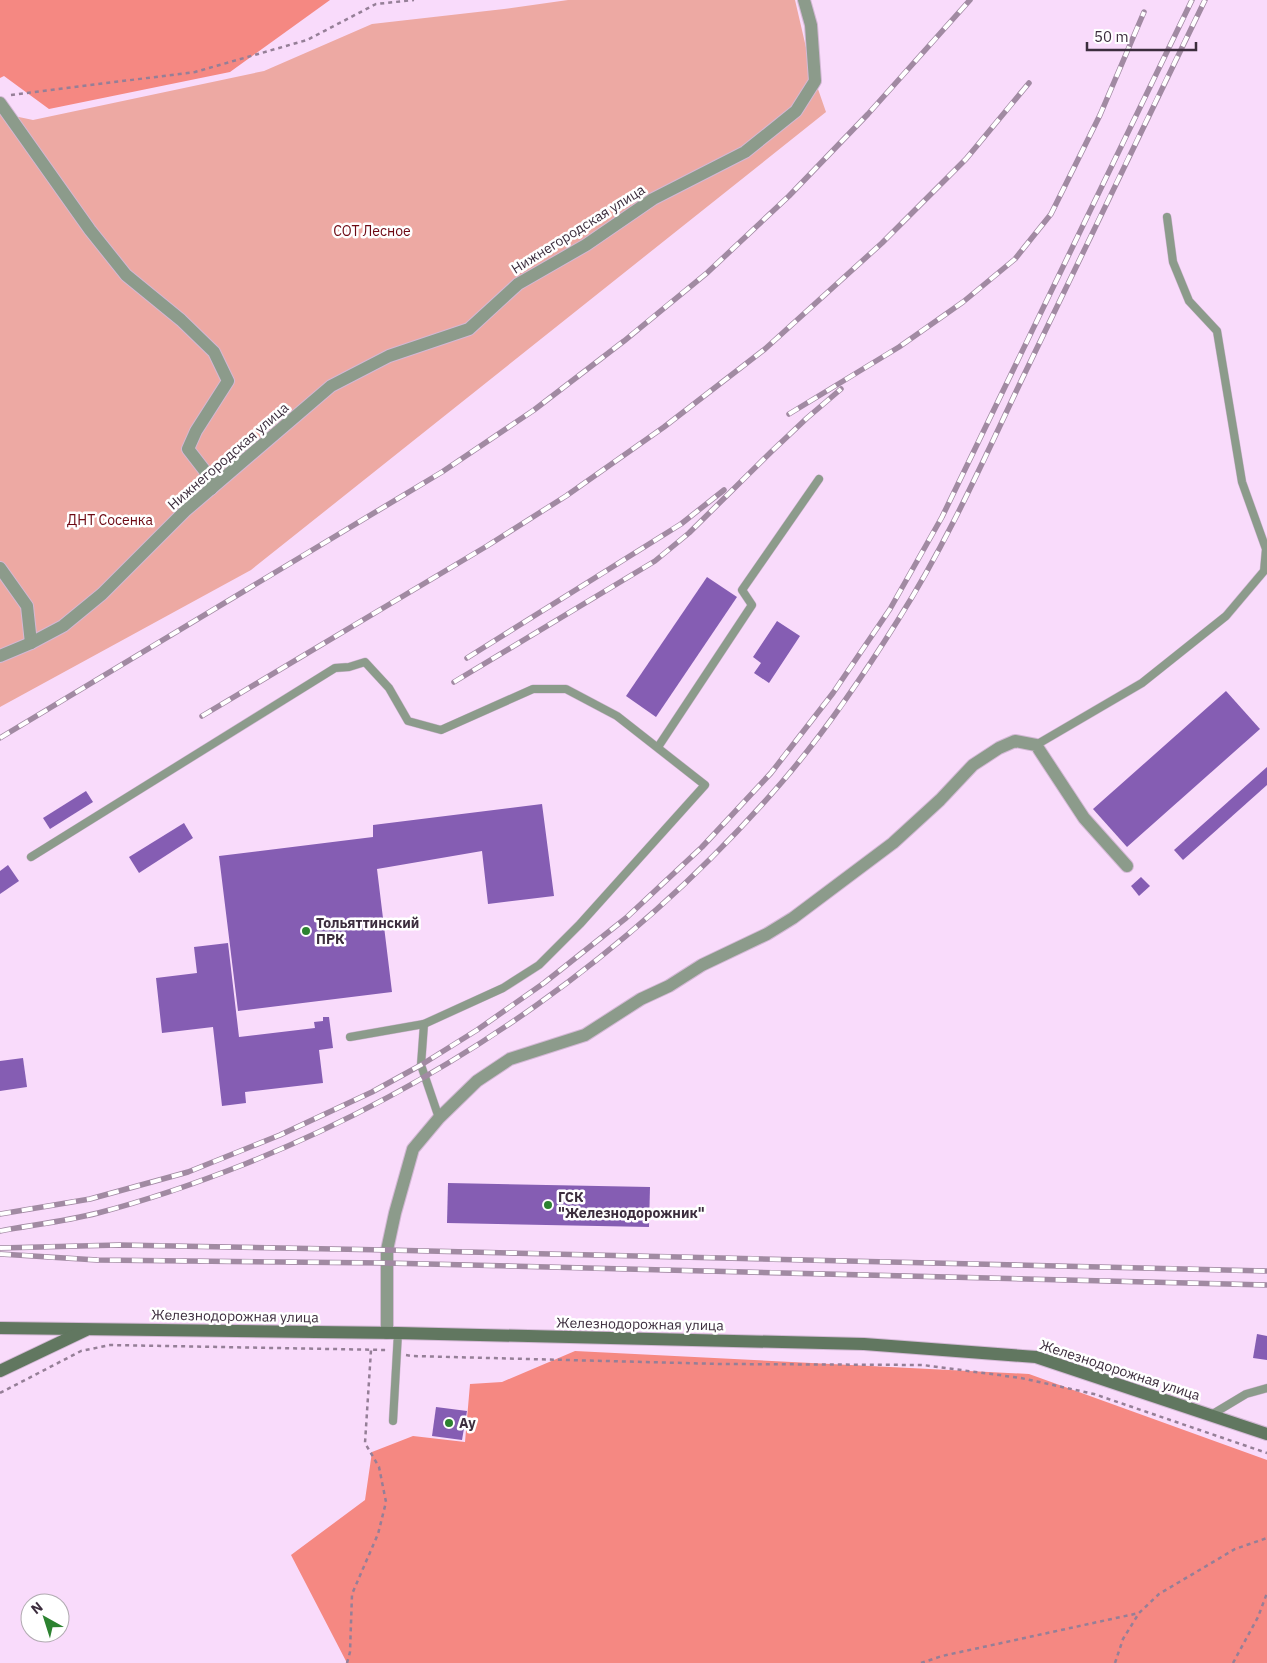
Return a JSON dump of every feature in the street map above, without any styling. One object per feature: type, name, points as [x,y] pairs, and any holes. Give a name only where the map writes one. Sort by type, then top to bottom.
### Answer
[{"type":"main road","name":"Железнодорожная улица","points":[[0,1328],[393,1333],[864,1344],[1036,1356],[1267,1434]]},
{"type":"main road","points":[[0,1371],[89,1329]]},
{"type":"street","name":"Нижнегородская улица","points":[[0,656],[31,643],[63,626],[102,594],[185,511],[331,386],[389,356],[469,329],[518,284],[586,245],[653,199],[745,152],[796,111],[815,81],[811,25],[804,0]]},
{"type":"street","points":[[5,99],[90,230],[126,275],[181,320],[214,352],[228,381],[196,431],[188,449],[205,471],[211,489]]},
{"type":"street","points":[[0,568],[27,606],[31,643]]},
{"type":"street","points":[[393,1333],[386,1263],[387,1250],[413,1149],[439,1118],[477,1081],[510,1059],[585,1035],[641,999],[669,986],[702,965],[767,934],[793,918],[893,842],[940,800],[972,764],[1015,741],[1036,745],[1084,818],[1127,866]]},
{"type":"lane","points":[[1036,745],[1142,683],[1226,616],[1264,571],[1266,549],[1242,482],[1217,331],[1189,301],[1173,262],[1167,217]]},
{"type":"lane","points":[[658,747],[752,605],[742,590],[819,480]]},
{"type":"lane","points":[[31,857],[335,668],[349,667],[365,662],[389,688],[408,721],[441,730],[533,689],[566,689],[617,716],[705,784],[580,924],[539,965],[503,988],[424,1024],[350,1037]]},
{"type":"lane","points":[[424,1024],[422,1065],[439,1118]]},
{"type":"lane","points":[[393,1333],[397,1353],[393,1421]]},
{"type":"lane","points":[[1211,1415],[1246,1394],[1267,1388]]},
{"type":"path","points":[[5,99],[195,72],[307,40],[376,4],[414,0]]},
{"type":"path","points":[[0,1393],[81,1351],[110,1345],[386,1350],[412,1356],[722,1364],[923,1365],[1020,1378],[1094,1394],[1267,1453]]},
{"type":"path","points":[[347,1663],[350,1652],[352,1594],[378,1534],[386,1502],[379,1466],[364,1443],[371,1350]]},
{"type":"path","points":[[1115,1663],[1123,1639],[1139,1613],[1159,1594],[1235,1549],[1267,1538]]},
{"type":"path","points":[[1233,1663],[1258,1617],[1267,1594]]},
{"type":"path","points":[[921,1663],[942,1656],[1139,1613]]},
{"type":"green space","name":"СОТ Лесное","points":[[568,0],[795,0],[811,69],[826,112],[251,570],[0,707],[0,113],[33,120],[264,71],[372,24]]},
{"type":"shaded area","points":[[0,0],[330,0],[230,72],[49,109],[4,76],[0,78]]},
{"type":"shaded area","points":[[575,1351],[1029,1374],[1267,1460],[1267,1663],[347,1663],[291,1555],[365,1500],[372,1452],[413,1436],[465,1442],[470,1384],[502,1382]]},
{"type":"building","points":[[707,577],[737,597],[656,717],[626,696]]},
{"type":"building","points":[[777,621],[800,636],[769,683],[754,673],[761,663],[753,657]]},
{"type":"building","points":[[1226,691],[1260,729],[1127,847],[1093,809]]},
{"type":"building","points":[[1267,767],[1267,785],[1183,860],[1174,850]]},
{"type":"building","points":[[86,791],[93,802],[50,829],[43,818]]},
{"type":"building","name":"Тольяттинский ПРК","points":[[542,804],[554,896],[488,904],[482,851],[377,869],[392,992],[238,1011],[219,856],[373,837],[373,825]]},
{"type":"building","points":[[184,823],[193,838],[139,873],[129,857]]},
{"type":"building","points":[[8,865],[19,881],[0,894],[0,871]]},
{"type":"building","points":[[1141,877],[1150,886],[1139,896],[1131,886]]},
{"type":"building","points":[[228,943],[239,1037],[315,1028],[314,1022],[323,1021],[323,1017],[329,1017],[333,1048],[319,1050],[323,1083],[245,1092],[246,1103],[222,1106],[213,1027],[162,1033],[156,978],[197,973],[194,947]]},
{"type":"building","points":[[23,1058],[27,1087],[0,1091],[0,1061]]},
{"type":"building","name":"ГСК \"Железнодорожник\"","points":[[448,1183],[650,1187],[649,1227],[447,1223]]},
{"type":"building","points":[[1257,1334],[1267,1336],[1267,1360],[1253,1358]]},
{"type":"building","name":"Ау","points":[[436,1407],[467,1411],[462,1440],[432,1436]]},
{"type":"railway","points":[[0,738],[442,472],[534,410],[624,341],[708,272],[789,196],[868,114],[970,0]]},
{"type":"railway","points":[[0,1214],[90,1199],[188,1172],[280,1135],[372,1092],[421,1065],[477,1030],[544,983],[626,918],[702,847],[771,773],[833,693],[890,609],[942,517],[1192,0]]},
{"type":"railway","points":[[0,1231],[98,1213],[191,1184],[245,1164],[322,1131],[396,1093],[467,1051],[536,1005],[603,955],[666,901],[725,844],[782,782],[828,724],[871,662],[916,591],[964,500],[1205,0]]},
{"type":"railway","points":[[789,414],[899,347],[963,302],[1015,259],[1051,214],[1100,115],[1144,12]]},
{"type":"railway","points":[[202,716],[487,546],[566,496],[664,427],[765,349],[882,243],[966,159],[1029,83]]},
{"type":"railway","points":[[454,682],[655,561],[689,533],[771,452],[841,389]]},
{"type":"railway","points":[[467,658],[681,524],[724,490]]},
{"type":"railway","points":[[0,1248],[119,1245],[1267,1271]]},
{"type":"railway","points":[[0,1254],[97,1260],[386,1263],[1267,1285]]},
{"type":"place","name":"Тольяттинский ПРК","points":[[306,931]]},
{"type":"place","name":"ГСК \"Железнодорожник\"","points":[[548,1205]]},
{"type":"place","name":"Ау","points":[[449,1423]]},
{"type":"park label","name":"ДНТ Сосенка","points":[[110,520]]}]
